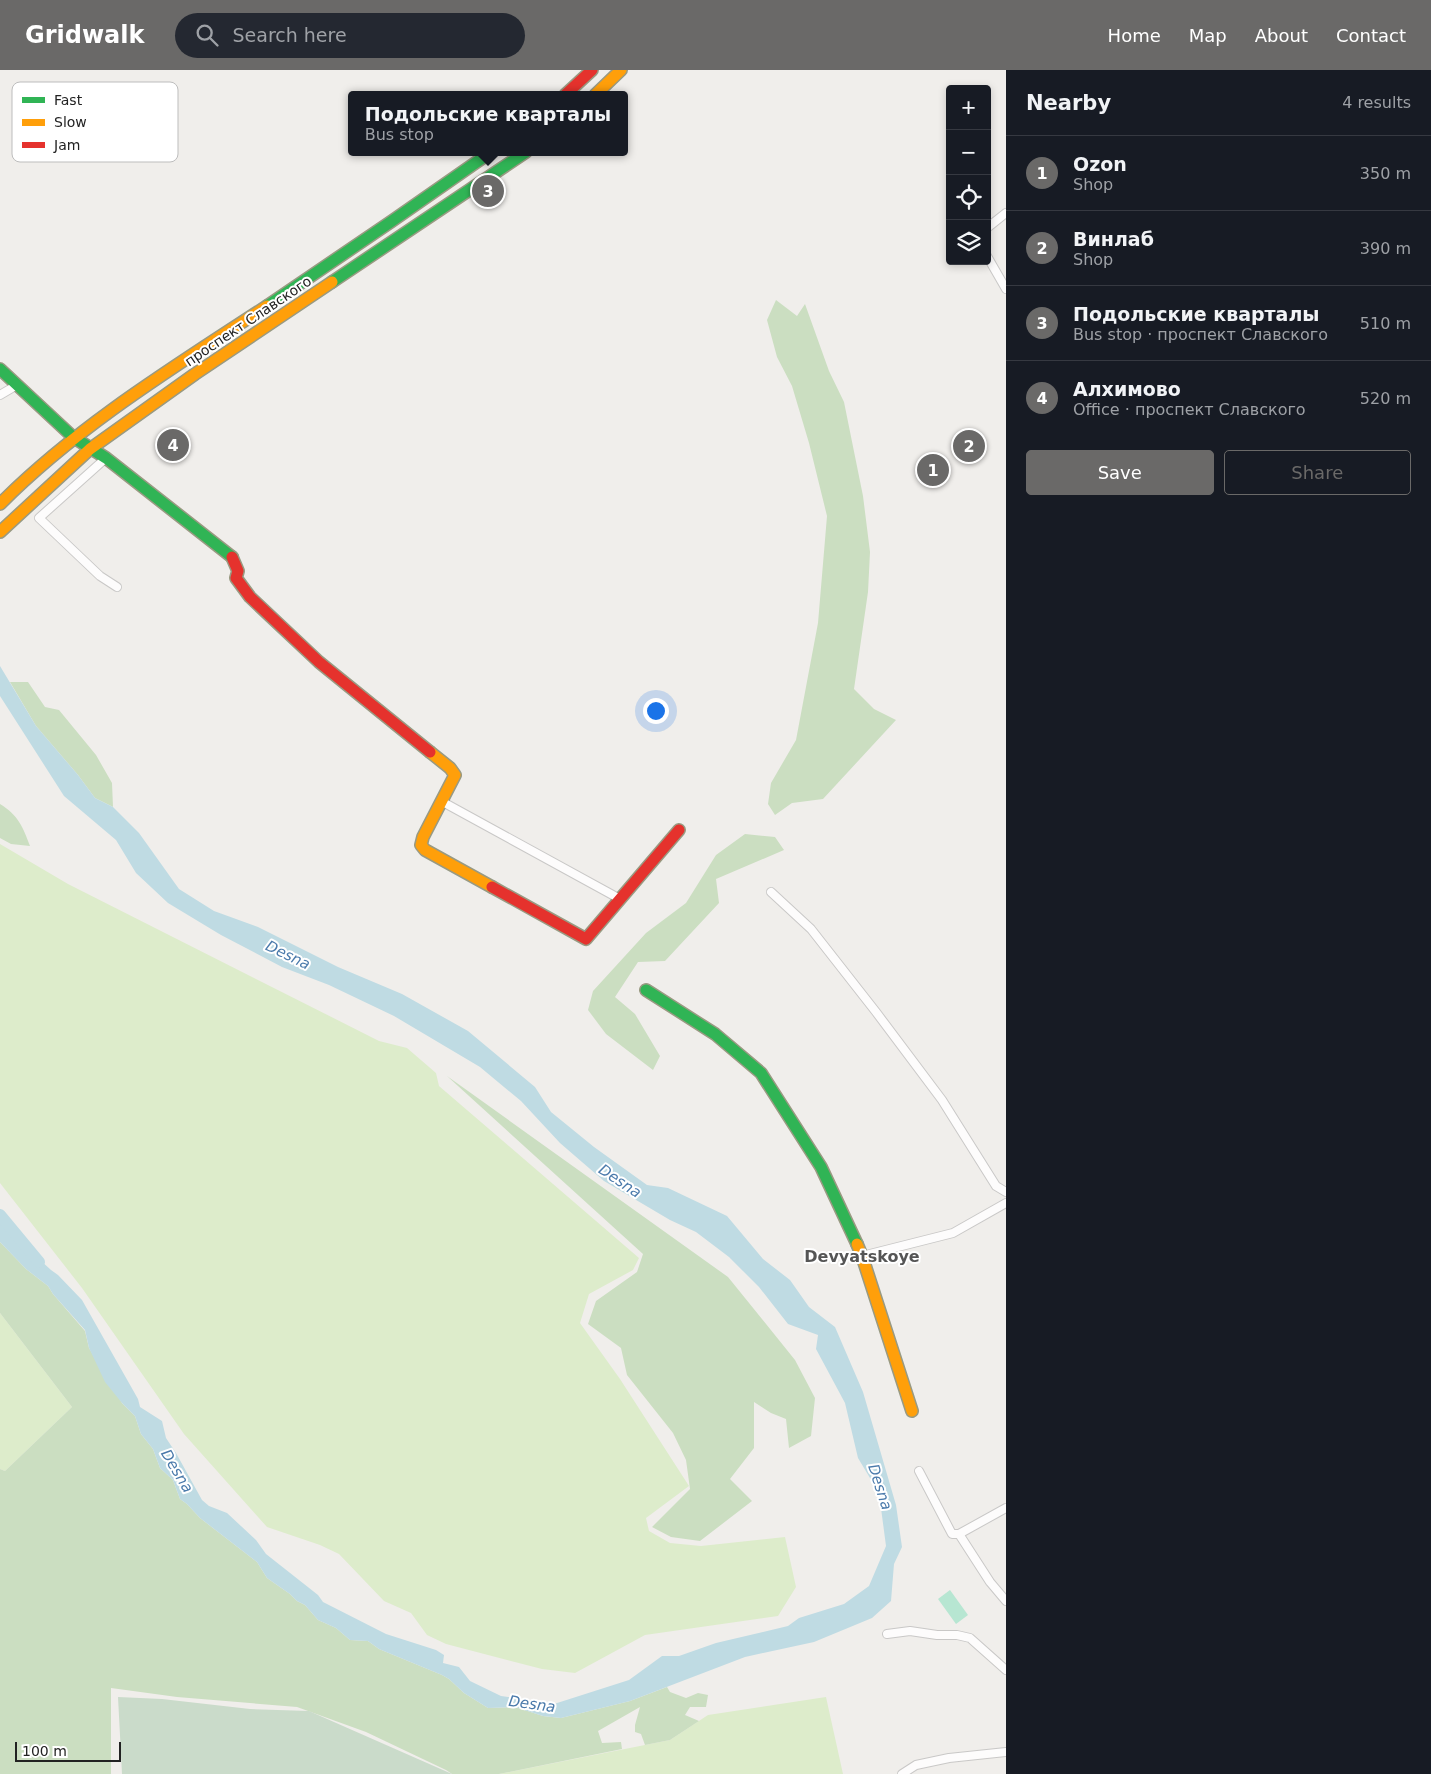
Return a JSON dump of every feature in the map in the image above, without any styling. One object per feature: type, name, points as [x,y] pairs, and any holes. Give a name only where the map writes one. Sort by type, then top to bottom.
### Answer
[{"type":"street","points":[[569,91],[592,70]]},
{"type":"street","points":[[599,91],[621,70]]},
{"type":"street","name":"проспект Славского","points":[[0,504],[24,479],[73,437],[156,378],[372,236],[485,156]]},
{"type":"street","name":"проспект Славского","points":[[0,532],[90,449],[195,374],[520,156]]},
{"type":"street","points":[[991,225],[1006,213]]},
{"type":"street","points":[[991,263],[1006,289]]},
{"type":"street","points":[[0,369],[73,437],[106,458],[231,556],[238,571],[236,578],[250,597],[319,662],[450,768],[455,775],[423,837],[422,845],[425,850],[586,939],[679,830]]},
{"type":"street","points":[[0,395],[17,385]]},
{"type":"street","points":[[106,458],[39,518],[100,576],[117,587]]},
{"type":"street","points":[[441,802],[620,899]]},
{"type":"street","points":[[771,892],[811,929],[942,1100],[996,1186],[1006,1192]]},
{"type":"street","points":[[646,990],[715,1034],[761,1073],[821,1168],[862,1256],[912,1411]]},
{"type":"street","points":[[862,1256],[953,1232],[1006,1203]]},
{"type":"street","points":[[919,1471],[952,1534],[959,1534],[1006,1508]]},
{"type":"street","points":[[959,1534],[990,1582],[1006,1600]]},
{"type":"street","points":[[887,1634],[910,1631],[970,1638],[1006,1670]]},
{"type":"street","points":[[902,1774],[916,1765],[949,1758],[1006,1752]]},
{"type":"green space","points":[[776,300],[797,316],[805,304],[829,371],[844,402],[863,496],[870,552],[868,592],[854,689],[874,709],[896,720],[823,799],[792,803],[775,815],[768,804],[771,783],[796,740],[818,623],[827,516],[809,443],[792,386],[777,357],[767,320]]},
{"type":"green space","points":[[10,682],[28,682],[45,707],[59,710],[96,755],[112,783],[113,807],[95,798],[36,726]]},
{"type":"green space","points":[[0,804],[19,822],[30,846],[11,844],[0,838]]},
{"type":"green space","points":[[745,834],[775,837],[784,850],[716,879],[719,903],[665,961],[638,962],[615,997],[635,1014],[660,1056],[653,1070],[606,1034],[588,1010],[593,991],[646,933],[686,903],[716,855]]},
{"type":"green space","points":[[0,844],[68,884],[379,1041],[407,1048],[436,1073],[439,1086],[639,1258],[633,1270],[589,1294],[580,1323],[620,1379],[689,1486],[646,1518],[649,1531],[670,1543],[701,1546],[785,1537],[796,1587],[778,1616],[645,1635],[575,1673],[542,1669],[446,1644],[427,1635],[411,1613],[384,1601],[339,1554],[320,1545],[267,1527],[184,1434],[82,1288],[0,1183]]},
{"type":"green space","points":[[447,1076],[728,1277],[795,1360],[815,1398],[811,1436],[789,1448],[786,1419],[771,1413],[754,1402],[754,1448],[730,1479],[752,1501],[700,1541],[671,1537],[652,1527],[690,1489],[686,1460],[673,1433],[627,1375],[621,1348],[588,1324],[596,1301],[637,1272],[643,1254]]},
{"type":"green space","points":[[0,1242],[26,1269],[48,1286],[85,1331],[89,1348],[122,1403],[135,1416],[141,1434],[153,1449],[160,1468],[173,1480],[180,1499],[200,1518],[257,1562],[267,1578],[305,1605],[318,1620],[336,1628],[350,1640],[368,1641],[379,1649],[442,1675],[464,1693],[488,1708],[515,1707],[543,1716],[561,1718],[630,1701],[667,1687],[670,1692],[686,1698],[698,1693],[708,1695],[706,1707],[690,1707],[685,1715],[699,1721],[670,1740],[645,1745],[641,1734],[635,1732],[640,1707],[598,1731],[602,1743],[621,1742],[622,1749],[499,1774],[452,1774],[366,1732],[297,1707],[177,1697],[111,1688],[111,1774],[0,1774],[0,1469],[5,1471],[72,1407],[0,1313]]},
{"type":"green space","points":[[0,1313],[72,1407],[5,1471],[0,1469]]},
{"type":"green space","points":[[950,1590],[968,1615],[956,1624],[938,1599]]},
{"type":"green space","points":[[118,1697],[162,1699],[250,1709],[309,1711],[452,1774],[122,1774]]},
{"type":"green space","points":[[826,1697],[843,1774],[499,1774],[670,1740],[708,1715]]},
{"type":"water","points":[[0,666],[36,726],[95,798],[113,807],[139,833],[179,889],[214,911],[258,927],[338,967],[402,994],[468,1031],[535,1087],[551,1112],[594,1147],[647,1185],[668,1188],[727,1216],[763,1259],[790,1280],[809,1307],[835,1327],[863,1392],[896,1505],[902,1547],[894,1564],[891,1601],[872,1618],[814,1642],[745,1657],[630,1701],[561,1718],[543,1716],[515,1707],[488,1708],[464,1693],[442,1675],[379,1649],[368,1641],[350,1640],[336,1628],[318,1620],[305,1605],[267,1578],[257,1562],[200,1518],[180,1499],[173,1480],[160,1468],[153,1449],[141,1434],[135,1416],[105,1382],[89,1348],[85,1330],[48,1286],[26,1269],[0,1242],[0,1210],[16,1238],[58,1275],[82,1300],[138,1399],[140,1407],[162,1421],[166,1438],[202,1500],[209,1506],[227,1513],[256,1540],[266,1554],[318,1595],[323,1602],[386,1634],[436,1650],[444,1655],[443,1663],[459,1667],[470,1681],[501,1696],[554,1704],[629,1680],[662,1656],[679,1656],[716,1643],[788,1626],[799,1618],[844,1604],[869,1586],[886,1546],[879,1493],[858,1458],[845,1403],[816,1349],[818,1335],[788,1324],[759,1287],[729,1257],[696,1232],[670,1220],[604,1181],[560,1143],[521,1101],[480,1067],[394,1016],[329,985],[282,967],[221,935],[168,903],[136,873],[116,840],[64,796],[0,696]]},
{"type":"waterway","name":"Desna","points":[[0,1215],[39,1262]]},
{"type":"traffic: fast","points":[[267,306],[485,156]]},
{"type":"traffic: fast","points":[[332,282],[520,156]]},
{"type":"traffic: fast","points":[[0,369],[73,437],[106,458],[232,557]]},
{"type":"traffic: fast","points":[[646,990],[715,1034],[761,1073],[821,1167],[857,1244]]},
{"type":"traffic: slow","points":[[599,91],[621,70]]},
{"type":"traffic: slow","points":[[0,532],[90,449],[195,374],[332,282]]},
{"type":"traffic: slow","points":[[0,504],[62,448],[128,398],[267,306]]},
{"type":"traffic: slow","points":[[430,752],[450,768],[455,775],[423,837],[421,845],[425,850],[492,887]]},
{"type":"traffic: slow","points":[[857,1244],[912,1411]]},
{"type":"traffic: jam","points":[[569,91],[592,70]]},
{"type":"traffic: jam","points":[[232,557],[238,571],[236,578],[250,597],[319,662],[430,752]]},
{"type":"traffic: jam","points":[[492,887],[586,939],[679,830]]},
{"type":"place","name":"Подольские кварталы","points":[[488,191]]},
{"type":"place","name":"Алхимово","points":[[173,445]]},
{"type":"place","name":"Винлаб","points":[[969,446]]},
{"type":"place","name":"Ozon","points":[[933,470]]},
{"type":"district","name":"Devyatskoye","points":[[862,1256]]}]
